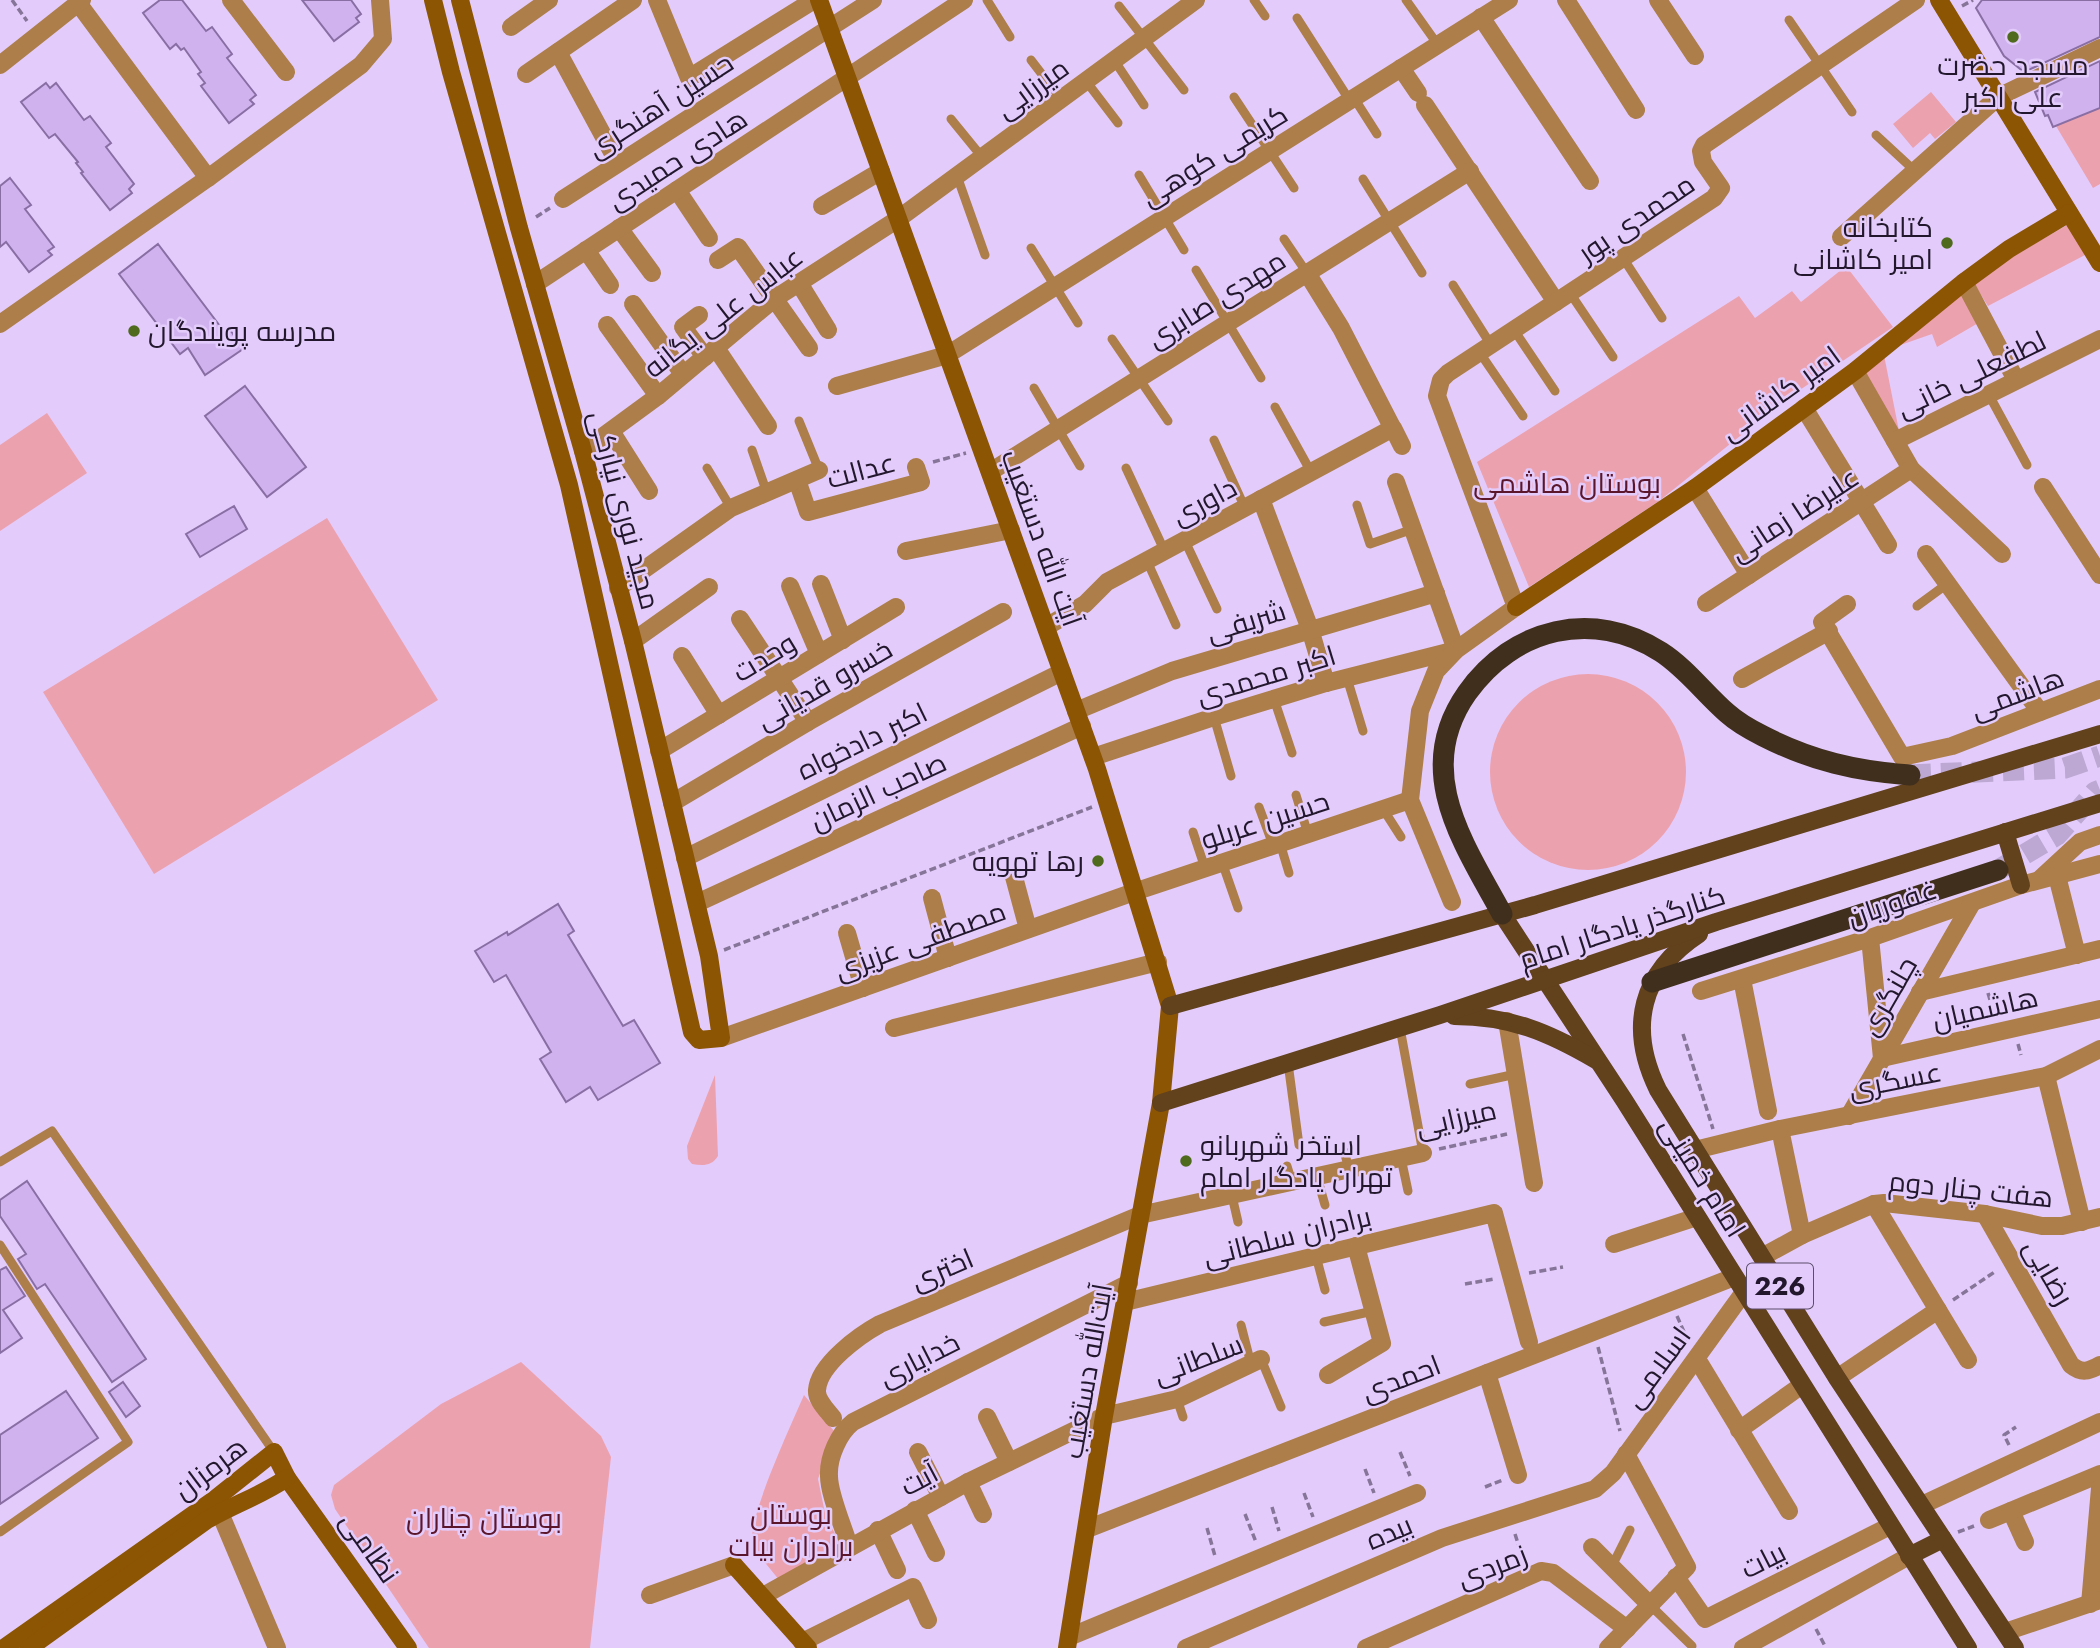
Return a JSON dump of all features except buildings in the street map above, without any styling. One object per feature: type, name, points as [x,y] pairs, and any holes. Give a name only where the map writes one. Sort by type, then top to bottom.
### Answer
[{"type":"highway","points":[[1502,914],[1448,809],[1443,781],[1443,760],[1453,718],[1479,675],[1502,656],[1529,640],[1579,627],[1605,629],[1636,637],[1664,653],[1728,715],[1762,735],[1834,765],[1869,772],[1906,766]]},
{"type":"highway","points":[[1652,982],[1998,870]]},
{"type":"main road","name":"مجید نوری نیارکی","points":[[433,0],[451,72],[569,485],[692,1032],[699,1040],[721,1038],[709,956],[633,641],[583,451],[519,228],[460,0]]},
{"type":"main road","name":"آیت الله دستغیب","points":[[819,0],[1093,757],[1137,891],[1170,1006],[1161,1103]]},
{"type":"main road","points":[[1939,0],[2099,259]]},
{"type":"main road","name":"امیر کاشانی","points":[[1516,607],[1695,488],[1855,371],[1964,282],[2009,249],[2069,212]]},
{"type":"main road","points":[[513,292],[535,284]]},
{"type":"main road","name":"کنارگذر یادگار امام","points":[[1170,1006],[1502,914],[2100,734]]},
{"type":"main road","name":"کنارگذر یادگار امام","points":[[1161,1103],[1440,1015],[1716,922],[2100,803]]},
{"type":"main road","points":[[2005,832],[2039,880]]},
{"type":"main road","name":"امام خمینی","points":[[1502,914],[1599,1062],[1968,1648]]},
{"type":"main road","name":"امام خمینی","points":[[1716,922],[1667,959],[1652,982],[1642,1013],[1643,1052],[1649,1072],[1837,1378],[2015,1648]]},
{"type":"main road","points":[[1440,1015],[1507,1021],[1555,1036],[1599,1062]]},
{"type":"main road","name":"آیت‌الله دستغیب","points":[[1068,1642],[1104,1416],[1161,1103]]},
{"type":"main road","name":"هرمزان","points":[[4,1648],[170,1531],[274,1452],[287,1478],[261,1495],[220,1513],[29,1648]]},
{"type":"main road","name":"نظامی","points":[[287,1478],[408,1648]]},
{"type":"main road","points":[[1909,1556],[1943,1539]]},
{"type":"main road","points":[[734,1565],[805,1645]]},
{"type":"street","points":[[230,0],[286,72]]},
{"type":"street","points":[[0,324],[208,178],[361,65],[383,38],[380,0]]},
{"type":"street","points":[[511,27],[549,0]]},
{"type":"street","points":[[526,74],[633,0]]},
{"type":"street","points":[[657,0],[689,78],[814,0]]},
{"type":"street","name":"حسین آهنگری","points":[[563,199],[873,0]]},
{"type":"street","name":"هادی حمیدی","points":[[535,284],[964,0]]},
{"type":"street","name":"میرزایی","points":[[898,219],[1196,0]]},
{"type":"street","name":"کریمی کوهی","points":[[836,386],[947,355],[1509,0]]},
{"type":"street","points":[[1566,0],[1636,110]]},
{"type":"street","points":[[1658,0],[1695,56]]},
{"type":"street","name":"محمدی پور","points":[[1516,607],[1437,396],[1441,380],[1719,194],[1721,188],[1701,156],[1704,145],[1916,0]]},
{"type":"street","points":[[0,65],[80,1],[208,178]]},
{"type":"street","points":[[1482,18],[1590,181]]},
{"type":"street","points":[[1841,237],[1998,96],[2100,48]]},
{"type":"street","points":[[558,52],[618,163]]},
{"type":"street","points":[[1401,68],[1469,171],[1563,297]]},
{"type":"street","points":[[822,206],[881,171]]},
{"type":"street","name":"مهدی صابری","points":[[990,472],[1469,171]]},
{"type":"street","points":[[677,190],[709,238]]},
{"type":"street","name":"عباس علی یگانه","points":[[583,451],[658,396],[774,299],[898,219]]},
{"type":"street","points":[[620,228],[652,273]]},
{"type":"street","points":[[718,260],[738,247],[809,348]]},
{"type":"street","points":[[586,250],[610,285]]},
{"type":"street","points":[[1307,273],[1341,328],[1402,446]]},
{"type":"street","points":[[1964,282],[2016,380]]},
{"type":"street","points":[[799,283],[828,330]]},
{"type":"street","points":[[633,304],[683,374]]},
{"type":"street","points":[[699,315],[683,327],[711,353],[768,426]]},
{"type":"street","points":[[607,325],[658,396]]},
{"type":"street","name":"لطفعلی خانی","points":[[2002,554],[1911,469],[1895,442],[2100,340]]},
{"type":"street","points":[[1855,371],[1895,442]]},
{"type":"street","points":[[1804,408],[1888,545]]},
{"type":"street","name":"داوری","points":[[1046,627],[1085,604],[1107,582],[1392,427]]},
{"type":"street","points":[[611,431],[649,491]]},
{"type":"street","name":"عدالت","points":[[797,480],[808,512],[920,482],[916,467]]},
{"type":"street","name":"علیرضا زمانی","points":[[1706,603],[1911,469]]},
{"type":"street","name":"عدالت","points":[[618,587],[731,508],[819,470]]},
{"type":"street","points":[[1396,482],[1456,650]]},
{"type":"street","points":[[2043,487],[2100,575]]},
{"type":"street","points":[[1695,488],[1749,575]]},
{"type":"street","points":[[1261,499],[1310,629],[1326,683]]},
{"type":"street","points":[[906,551],[1011,530]]},
{"type":"street","points":[[1926,554],[2040,712]]},
{"type":"street","points":[[821,584],[843,640]]},
{"type":"street","points":[[790,586],[819,654]]},
{"type":"street","points":[[633,641],[709,587]]},
{"type":"street","name":"شریفی","points":[[1079,718],[1172,671],[1436,593]]},
{"type":"street","points":[[1847,604],[1822,622],[1906,766]]},
{"type":"street","name":"وحدت","points":[[659,751],[896,607]]},
{"type":"street","points":[[1452,902],[1410,800],[1420,711],[1436,671],[1456,650],[1516,607]]},
{"type":"street","name":"خسرو قدیانی","points":[[672,803],[808,722],[1003,612]]},
{"type":"street","points":[[740,619],[808,722]]},
{"type":"street","points":[[1742,679],[1829,631]]},
{"type":"street","name":"اکبر محمدی","points":[[1093,757],[1326,683],[1456,650]]},
{"type":"street","points":[[682,656],[719,715]]},
{"type":"street","name":"اکبر دادخواه","points":[[685,858],[1062,672]]},
{"type":"street","name":"هاشمی","points":[[1906,766],[2100,689]]},
{"type":"street","name":"صاحب الزمان","points":[[697,903],[1079,718]]},
{"type":"street","name":"حسین عربلو","points":[[1137,891],[1410,800]]},
{"type":"street","points":[[2077,955],[2039,880],[2080,842],[2100,835]]},
{"type":"street","name":"غفوریان","points":[[1701,991],[1870,938],[2039,880],[2100,864]]},
{"type":"street","points":[[1013,877],[1028,929]]},
{"type":"street","name":"مصطفی عزیزی","points":[[721,1038],[1137,891]]},
{"type":"street","points":[[932,898],[948,958]]},
{"type":"street","name":"چلنگری","points":[[1849,1116],[1972,903]]},
{"type":"street","points":[[847,933],[863,988]]},
{"type":"street","points":[[1870,938],[1882,1058]]},
{"type":"street","points":[[1920,992],[2100,949]]},
{"type":"street","points":[[894,1028],[1158,962]]},
{"type":"street","points":[[1742,979],[1768,1111]]},
{"type":"street","name":"هاشمیان","points":[[1882,1058],[2100,1009]]},
{"type":"street","points":[[1507,1021],[1525,1129]]},
{"type":"street","name":"عسگری","points":[[1695,1150],[1780,1129],[2046,1076],[2100,1049]]},
{"type":"street","points":[[2046,1076],[2082,1222]]},
{"type":"street","name":"میرزایی","points":[[1525,1129],[1534,1183]]},
{"type":"street","points":[[1780,1129],[1802,1235]]},
{"type":"street","name":"میرزایی","points":[[1140,1214],[1232,1196],[1289,1174],[1317,1177],[1423,1153]]},
{"type":"street","name":"هفت چنار دوم","points":[[1762,1256],[1802,1235],[1874,1204],[1894,1202],[1985,1214],[2042,1226],[2082,1222],[2100,1217]]},
{"type":"street","points":[[1874,1204],[1968,1360]]},
{"type":"street","name":"برادران سلطانی","points":[[1125,1302],[1494,1213],[1530,1342]]},
{"type":"street","name":"اختری","points":[[833,1418],[819,1399],[817,1390],[820,1380],[836,1357],[860,1335],[880,1324],[1140,1214]]},
{"type":"street","name":"رضایی","points":[[1985,1214],[2071,1365],[2084,1371],[2100,1365]]},
{"type":"street","points":[[1614,1244],[1697,1217]]},
{"type":"street","points":[[1328,1375],[1382,1343],[1356,1246]]},
{"type":"street","name":"خدایاری","points":[[849,1546],[829,1476],[835,1450],[844,1429],[1129,1283]]},
{"type":"street","name":"احمدی","points":[[1087,1529],[1670,1302],[1739,1284]]},
{"type":"street","name":"اسلامی","points":[[1613,1473],[1698,1361],[1739,1284]]},
{"type":"street","points":[[1837,1378],[1938,1310]]},
{"type":"street","points":[[1698,1361],[1789,1511]]},
{"type":"street","name":"سلطانی","points":[[1104,1416],[1177,1399],[1256,1362]]},
{"type":"street","points":[[1487,1373],[1518,1475]]},
{"type":"street","points":[[1738,1430],[1802,1385]]},
{"type":"street","points":[[987,1416],[1009,1462]]},
{"type":"street","name":"آیت","points":[[763,1597],[915,1510],[1104,1416]]},
{"type":"street","points":[[1922,1506],[2100,1422]]},
{"type":"street","points":[[918,1452],[941,1497]]},
{"type":"street","points":[[1608,1648],[1681,1572],[1626,1454]]},
{"type":"street","name":"بیده","points":[[1186,1648],[1442,1538],[1595,1489],[1613,1473]]},
{"type":"street","points":[[1989,1520],[2100,1474]]},
{"type":"street","points":[[968,1482],[983,1514]]},
{"type":"street","points":[[2005,1632],[2095,1602],[2100,1488]]},
{"type":"street","points":[[1068,1642],[1220,1574],[1417,1493]]},
{"type":"street","points":[[915,1510],[936,1553]]},
{"type":"street","points":[[2011,1511],[2025,1542]]},
{"type":"street","points":[[220,1513],[277,1648]]},
{"type":"street","name":"بیات","points":[[1681,1572],[1705,1619],[1890,1526]]},
{"type":"street","points":[[878,1530],[897,1570]]},
{"type":"street","points":[[1592,1547],[1651,1606]]},
{"type":"street","points":[[1743,1648],[1909,1556]]},
{"type":"street","points":[[650,1595],[734,1565]]},
{"type":"street","name":"زمردی","points":[[1366,1648],[1541,1572],[1553,1573],[1627,1629]]},
{"type":"street","points":[[805,1645],[913,1587],[928,1620]]},
{"type":"lane","points":[[987,0],[1010,37]]},
{"type":"lane","points":[[1254,0],[1265,16]]},
{"type":"lane","points":[[1406,0],[1438,45]]},
{"type":"lane","points":[[1119,6],[1184,90]]},
{"type":"lane","points":[[1297,18],[1377,134]]},
{"type":"lane","points":[[1789,20],[1852,112]]},
{"type":"lane","points":[[1031,60],[1061,99]]},
{"type":"lane","points":[[1114,61],[1144,105]]},
{"type":"lane","points":[[1086,81],[1118,123]]},
{"type":"lane","points":[[1234,97],[1294,188]]},
{"type":"lane","points":[[951,119],[982,157]]},
{"type":"lane","points":[[1876,135],[1915,171]]},
{"type":"lane","points":[[1139,174],[1184,250]]},
{"type":"lane","points":[[957,176],[985,256]]},
{"type":"lane","points":[[1363,179],[1422,273]]},
{"type":"lane","points":[[1284,239],[1307,273]]},
{"type":"lane","points":[[1031,248],[1078,323]]},
{"type":"lane","points":[[1623,258],[1662,317]]},
{"type":"lane","points":[[1196,270],[1261,377]]},
{"type":"lane","points":[[1453,285],[1522,416]]},
{"type":"lane","points":[[1563,297],[1613,357]]},
{"type":"lane","points":[[1514,330],[1555,391]]},
{"type":"lane","points":[[1112,339],[1168,421]]},
{"type":"lane","points":[[1034,388],[1080,466]]},
{"type":"lane","points":[[1989,395],[2027,466]]},
{"type":"lane","points":[[1275,407],[1311,472]]},
{"type":"lane","points":[[799,421],[819,470]]},
{"type":"lane","points":[[1214,440],[1245,508]]},
{"type":"lane","points":[[752,450],[767,493]]},
{"type":"lane","points":[[706,468],[731,508]]},
{"type":"lane","points":[[1126,468],[1165,552]]},
{"type":"lane","points":[[1357,505],[1370,544],[1413,528]]},
{"type":"lane","points":[[1185,541],[1217,609]]},
{"type":"lane","points":[[1147,561],[1176,625]]},
{"type":"lane","points":[[1917,606],[1947,584]]},
{"type":"lane","points":[[1347,678],[1363,732]]},
{"type":"lane","points":[[1274,699],[1292,753]]},
{"type":"lane","points":[[1214,717],[1231,776]]},
{"type":"lane","points":[[1296,795],[1308,834]]},
{"type":"lane","points":[[1259,807],[1289,873]]},
{"type":"lane","points":[[1383,809],[1401,837]]},
{"type":"lane","points":[[1193,832],[1238,908]]},
{"type":"lane","points":[[1400,1028],[1423,1153]]},
{"type":"lane","points":[[1288,1063],[1299,1145]]},
{"type":"lane","points":[[1471,1084],[1516,1074]]},
{"type":"lane","points":[[0,1162],[52,1131],[274,1452]]},
{"type":"lane","points":[[1344,1151],[1349,1169]]},
{"type":"lane","points":[[1401,1158],[1408,1191]]},
{"type":"lane","points":[[1317,1177],[1325,1205]]},
{"type":"lane","points":[[1232,1196],[1238,1222]]},
{"type":"lane","points":[[0,1245],[128,1442],[0,1532]]},
{"type":"lane","points":[[1316,1256],[1325,1290]]},
{"type":"lane","points":[[1324,1322],[1373,1311]]},
{"type":"lane","points":[[1241,1325],[1256,1362]]},
{"type":"lane","name":"سلطانی","points":[[1256,1362],[1281,1407]]},
{"type":"lane","points":[[1177,1399],[1183,1418]]},
{"type":"lane","points":[[1612,1566],[1630,1530]]},
{"type":"lane","points":[[1651,1606],[1692,1646]]},
{"type":"path","points":[[12,0],[38,36]]},
{"type":"path","points":[[519,228],[563,199]]},
{"type":"path","name":"عدالت","points":[[916,467],[981,449]]},
{"type":"path","points":[[709,956],[1108,801]]},
{"type":"path","points":[[1683,1034],[1718,1145]]},
{"type":"path","name":"میرزایی","points":[[1423,1153],[1525,1129]]},
{"type":"path","points":[[1938,1310],[2012,1260]]},
{"type":"path","points":[[1465,1284],[1563,1267]]},
{"type":"path","points":[[1670,1302],[1698,1361]]},
{"type":"path","points":[[1594,1331],[1626,1454]]},
{"type":"path","points":[[1400,1452],[1417,1493]]},
{"type":"path","points":[[1365,1469],[1380,1508]]},
{"type":"path","points":[[1304,1493],[1319,1533]]},
{"type":"path","points":[[1272,1507],[1284,1548]]},
{"type":"path","points":[[1245,1514],[1261,1557]]},
{"type":"path","name":"زمردی","points":[[1508,1516],[1523,1559]]},
{"type":"path","points":[[1943,1539],[1989,1520]]},
{"type":"path","points":[[1207,1528],[1220,1574]]},
{"type":"green space","points":[[1931,92],[1956,122],[1935,139],[1930,133],[1913,148],[1893,124]]},
{"type":"green space","points":[[2100,108],[2100,184],[2093,188],[2056,126]]},
{"type":"green space","points":[[2069,224],[2085,255],[1988,306],[1974,284],[2013,256]]},
{"type":"green space","name":"بوستان هاشمی","points":[[1846,266],[1893,327],[1785,400],[1659,501],[1529,587],[1477,462],[1739,296],[1755,318],[1792,291],[1801,302]]},
{"type":"green space","points":[[1963,289],[1980,322],[1937,347],[1932,334],[1892,348]]},
{"type":"green space","points":[[1884,355],[1901,441],[1861,372]]},
{"type":"green space","points":[[47,413],[87,473],[0,531],[0,445]]},
{"type":"green space","points":[[327,518],[438,700],[154,874],[43,692]]},
{"type":"green space","points":[[1588,674],[1607,675],[1626,681],[1658,702],[1679,734],[1685,753],[1685,791],[1679,810],[1658,842],[1626,863],[1607,869],[1588,870],[1569,869],[1550,863],[1518,842],[1497,810],[1491,791],[1490,772],[1491,753],[1497,734],[1518,702],[1550,681],[1569,675]]},
{"type":"green space","points":[[715,1075],[718,1156],[707,1164],[692,1164],[688,1159],[687,1146]]},
{"type":"green space","name":"بوستان چناران","points":[[521,1362],[601,1436],[611,1457],[590,1648],[429,1648],[335,1509],[331,1495],[334,1485],[441,1404]]},
{"type":"green space","name":"بوستان برادران بیات","points":[[804,1395],[834,1431],[818,1479],[826,1518],[837,1537],[820,1557],[779,1580],[755,1549],[752,1533],[771,1471]]},
{"type":"tunnel","points":[[1910,775],[2065,768],[2100,756]]},
{"type":"tunnel","points":[[1998,870],[2057,835],[2095,792],[2100,790]]},
{"type":"place","name":"مسجد حضرت علی اکبر","points":[[2013,37]]},
{"type":"place","name":"کتابخانه امیر کاشانی","points":[[1947,243]]},
{"type":"place","name":"مدرسه پویندگان","points":[[134,331]]},
{"type":"place","name":"رها تهویه","points":[[1098,861]]},
{"type":"place","name":"استخر شهربانو تهران یادگار امام","points":[[1186,1161]]}]
